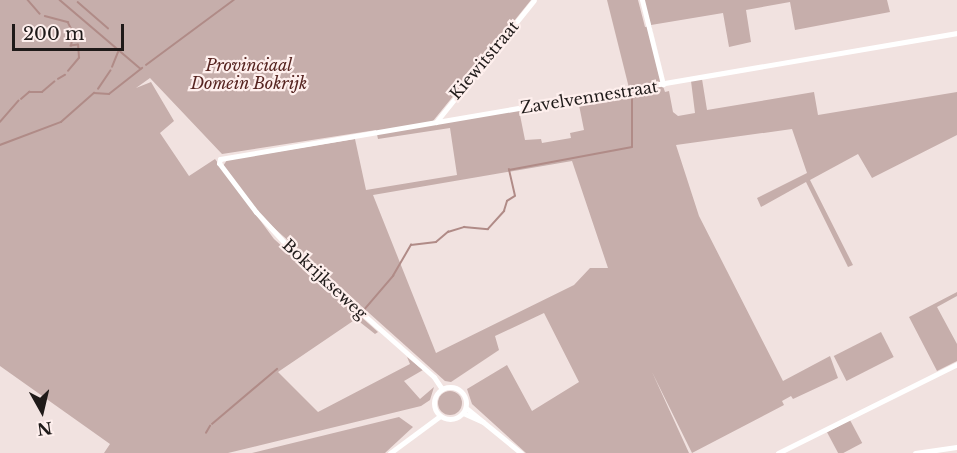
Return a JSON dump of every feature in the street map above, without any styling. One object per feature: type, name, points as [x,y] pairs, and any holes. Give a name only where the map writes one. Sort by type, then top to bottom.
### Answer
[{"type":"street","name":"Kiewitstraat","points":[[436,122],[534,0]]},
{"type":"street","points":[[642,0],[663,84]]},
{"type":"street","name":"Zavelvennestraat","points":[[220,159],[957,33]]},
{"type":"street","name":"Bokrijkseweg","points":[[220,159],[219,164],[256,212],[294,253],[434,377],[442,389],[458,389],[465,395],[464,411],[486,423],[521,453]]},
{"type":"street","points":[[778,453],[957,364]]},
{"type":"street","points":[[442,389],[434,398],[435,410],[440,416],[454,419],[464,411]]},
{"type":"street","points":[[390,453],[422,426],[435,410]]},
{"type":"street","points":[[422,426],[440,416]]},
{"type":"street","points":[[915,453],[957,447]]},
{"type":"green space","name":"Provinciaal Domein Bokrijk","points":[[0,0],[531,0],[433,121],[519,110],[525,140],[541,139],[542,143],[571,138],[570,133],[584,130],[578,100],[663,86],[665,92],[669,91],[673,112],[678,116],[695,113],[691,81],[702,79],[707,110],[814,92],[818,115],[957,92],[957,135],[872,178],[858,154],[810,180],[853,265],[848,267],[806,182],[761,207],[757,198],[807,173],[792,129],[676,145],[699,216],[783,381],[830,356],[838,378],[793,399],[791,396],[782,401],[784,405],[692,453],[652,372],[689,453],[526,453],[472,404],[467,389],[507,365],[532,411],[579,382],[544,313],[495,336],[499,350],[451,382],[445,381],[264,219],[223,166],[227,160],[355,139],[366,190],[457,175],[450,128],[378,139],[376,130],[222,154],[150,78],[136,88],[151,82],[174,121],[160,133],[189,176],[215,159],[274,239],[378,332],[375,334],[356,319],[278,372],[318,412],[410,364],[407,357],[423,370],[404,381],[420,399],[434,387],[430,400],[421,406],[228,453],[104,453],[110,444],[0,366]],"holes":[[[572,161],[608,268],[590,268],[574,285],[436,353],[373,195]]]},
{"type":"green space","points":[[607,0],[638,0],[645,27],[651,26],[644,0],[887,0],[890,12],[795,30],[790,2],[746,10],[751,42],[729,47],[723,13],[651,25],[663,82],[629,88]]},
{"type":"green space","points":[[957,292],[957,296],[937,307],[957,344],[957,361],[937,371],[909,317]]},
{"type":"green space","points":[[881,332],[894,357],[846,381],[834,356]]},
{"type":"green space","points":[[450,391],[455,392],[461,398],[461,408],[455,414],[450,415],[445,414],[439,408],[438,403],[439,398],[445,392]]},
{"type":"green space","points":[[399,417],[413,427],[385,453],[252,453]]},
{"type":"green space","points":[[850,420],[862,443],[843,453],[838,453],[827,432]]},
{"type":"waterway","points":[[28,0],[40,14]]},
{"type":"waterway","points":[[60,0],[141,69]]},
{"type":"waterway","points":[[146,65],[234,0]]},
{"type":"waterway","points":[[78,2],[108,28]]},
{"type":"waterway","points":[[45,16],[68,22],[72,30]]},
{"type":"waterway","points":[[68,71],[79,58],[78,45],[71,46],[73,34]]},
{"type":"waterway","points":[[112,67],[118,52]]},
{"type":"waterway","points":[[0,145],[61,122],[94,93],[109,94],[142,68]]},
{"type":"waterway","points":[[98,89],[110,71]]},
{"type":"waterway","points":[[58,79],[65,75]]},
{"type":"waterway","points":[[21,99],[29,92],[42,92],[54,82]]},
{"type":"waterway","points":[[364,310],[393,276],[411,245],[436,242],[448,232],[464,227],[488,229],[504,211],[507,201],[515,196],[509,170],[632,147],[632,93],[648,89]]},
{"type":"waterway","points":[[0,122],[18,101]]},
{"type":"waterway","points":[[212,424],[277,369]]},
{"type":"waterway","points":[[206,433],[210,426]]}]
